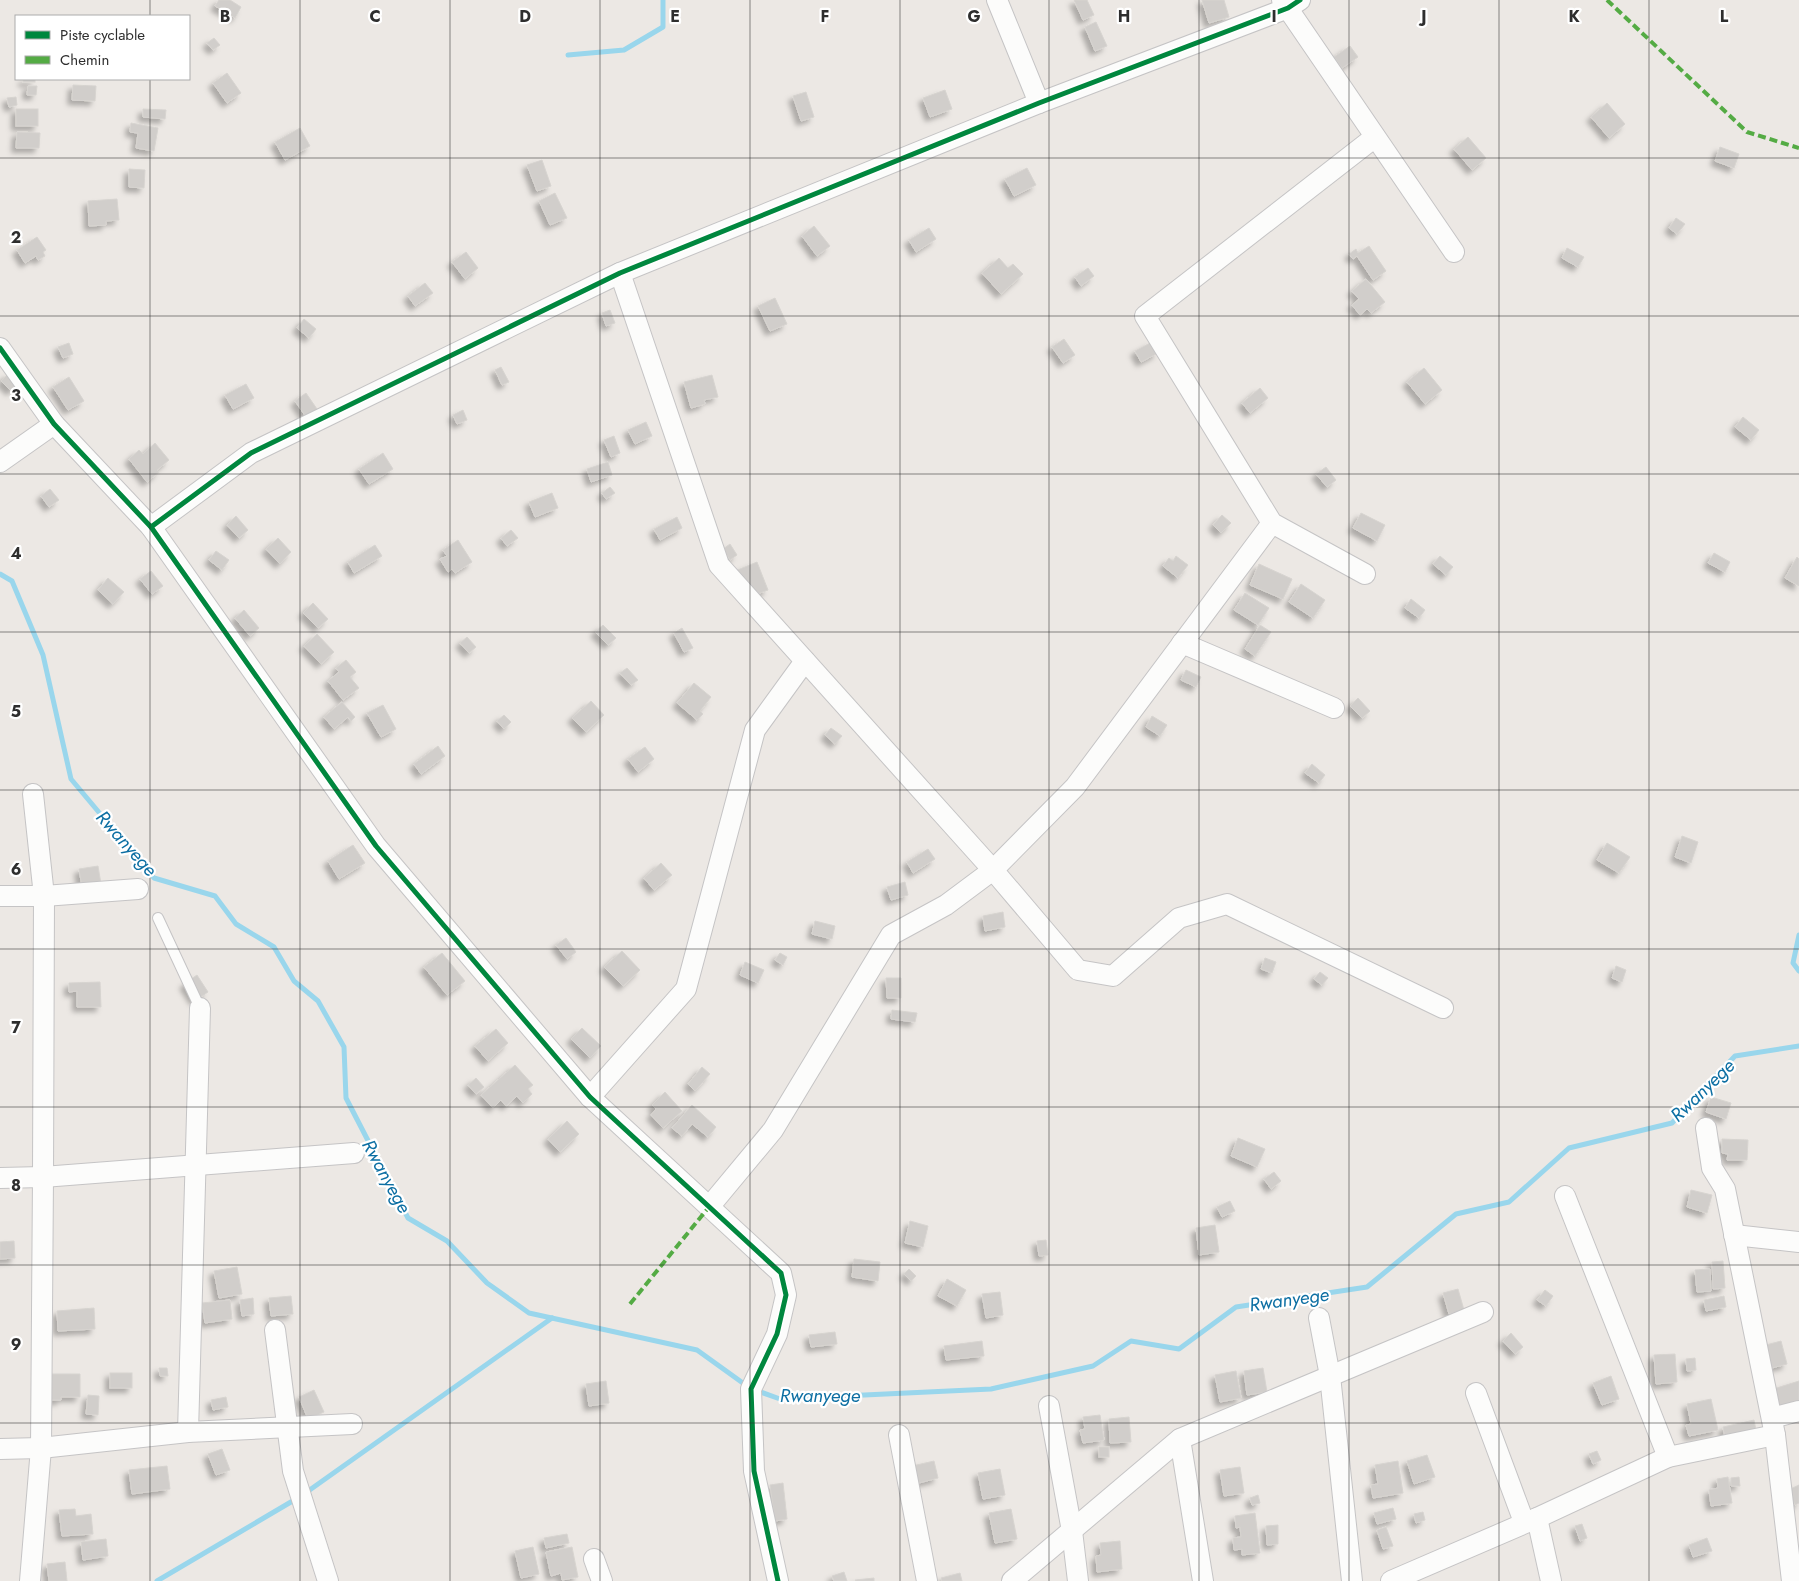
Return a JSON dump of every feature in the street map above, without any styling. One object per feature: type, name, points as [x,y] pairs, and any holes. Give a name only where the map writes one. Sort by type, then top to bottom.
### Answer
[{"type":"street","points":[[997,0],[1039,103]]},
{"type":"street","points":[[151,527],[251,453],[620,273],[1290,3],[1375,137],[1454,252]]},
{"type":"street","points":[[1365,574],[1272,523],[1145,316],[1375,137]]},
{"type":"street","points":[[620,273],[719,566],[993,870],[1078,970],[1113,976],[1179,918],[1227,904],[1443,1008]]},
{"type":"street","points":[[0,348],[54,424],[151,527],[376,846],[590,1097],[781,1273],[786,1295],[777,1334],[750,1389],[754,1471],[778,1581]]},
{"type":"street","points":[[0,462],[54,424]]},
{"type":"street","points":[[709,1207],[773,1130],[891,935],[946,905],[993,870],[1075,786],[1272,523]]},
{"type":"street","points":[[1182,643],[1334,708]]},
{"type":"street","points":[[590,1097],[686,989],[755,730],[805,661]]},
{"type":"street","points":[[30,1581],[41,1448],[43,1177],[44,896],[33,794]]},
{"type":"street","points":[[0,896],[44,896],[138,889]]},
{"type":"street","points":[[188,1432],[200,1008]]},
{"type":"street","points":[[1706,1128],[1712,1168],[1725,1189],[1773,1427],[1792,1581]]},
{"type":"street","points":[[0,1178],[43,1177],[354,1153]]},
{"type":"street","points":[[1565,1196],[1668,1457]]},
{"type":"street","points":[[1734,1234],[1799,1242]]},
{"type":"street","points":[[1012,1581],[1180,1439],[1482,1312]]},
{"type":"street","points":[[1319,1318],[1330,1376],[1352,1581]]},
{"type":"street","points":[[275,1330],[293,1471],[328,1581]]},
{"type":"street","points":[[1476,1393],[1531,1520],[1551,1581]]},
{"type":"street","points":[[1050,1406],[1072,1531],[1078,1581]]},
{"type":"street","points":[[1390,1581],[1531,1520],[1668,1457],[1773,1427],[1799,1411]]},
{"type":"street","points":[[0,1449],[41,1448],[188,1432],[352,1424]]},
{"type":"street","points":[[899,1435],[927,1581]]},
{"type":"street","points":[[1180,1439],[1203,1581]]},
{"type":"street","points":[[594,1559],[602,1581]]},
{"type":"lane","points":[[158,918],[200,1008]]},
{"type":"building","points":[[219,0],[230,0],[241,7],[235,18],[215,6]]},
{"type":"building","points":[[1074,0],[1087,0],[1094,15],[1083,20]]},
{"type":"building","points":[[1202,0],[1224,0],[1229,17],[1209,23]]},
{"type":"building","points":[[1096,22],[1107,46],[1095,51],[1085,27]]},
{"type":"building","points":[[214,38],[220,45],[213,50],[207,43]]},
{"type":"building","points":[[1350,46],[1358,57],[1342,68],[1334,57]]},
{"type":"building","points":[[227,73],[241,93],[227,103],[213,83]]},
{"type":"building","points":[[23,80],[35,80],[35,82],[23,82]]},
{"type":"building","points":[[73,85],[96,86],[95,101],[72,100]]},
{"type":"building","points":[[28,86],[37,86],[36,95],[27,95]]},
{"type":"building","points":[[945,90],[952,109],[930,117],[923,98]]},
{"type":"building","points":[[806,92],[814,117],[801,121],[793,96]]},
{"type":"building","points":[[16,97],[17,105],[9,107],[7,98]]},
{"type":"building","points":[[1607,103],[1625,124],[1609,138],[1591,117]]},
{"type":"building","points":[[16,109],[38,109],[38,126],[16,126]]},
{"type":"building","points":[[143,109],[166,110],[165,119],[143,117]]},
{"type":"building","points":[[131,123],[158,128],[154,151],[136,148],[138,133],[130,132]]},
{"type":"building","points":[[300,128],[310,146],[285,160],[275,142]]},
{"type":"building","points":[[17,132],[40,133],[39,148],[16,148]]},
{"type":"building","points":[[1468,137],[1486,158],[1472,170],[1454,149]]},
{"type":"building","points":[[1720,147],[1739,154],[1734,168],[1715,161]]},
{"type":"building","points":[[542,160],[551,186],[537,191],[527,165]]},
{"type":"building","points":[[1027,168],[1036,185],[1014,196],[1005,179]]},
{"type":"building","points":[[129,169],[145,170],[144,188],[129,187]]},
{"type":"building","points":[[555,193],[567,218],[550,225],[539,201]]},
{"type":"building","points":[[117,199],[119,220],[106,221],[106,225],[89,226],[88,201]]},
{"type":"building","points":[[1676,218],[1685,224],[1677,234],[1669,228]]},
{"type":"building","points":[[814,226],[830,246],[817,256],[802,236]]},
{"type":"building","points":[[929,228],[936,239],[916,252],[909,240]]},
{"type":"building","points":[[37,237],[46,250],[43,252],[45,256],[38,260],[36,256],[25,263],[17,250]]},
{"type":"building","points":[[1369,246],[1386,271],[1373,280],[1357,256],[1353,259],[1349,254],[1356,249],[1358,253]]},
{"type":"building","points":[[1567,248],[1584,257],[1578,267],[1562,258]]},
{"type":"building","points":[[466,252],[478,268],[465,279],[452,262]]},
{"type":"building","points":[[999,258],[1008,268],[1013,264],[1023,274],[1001,294],[982,273]]},
{"type":"building","points":[[1088,268],[1094,276],[1081,286],[1075,277]]},
{"type":"building","points":[[1366,279],[1385,302],[1371,313],[1367,309],[1360,315],[1352,305],[1359,299],[1352,291]]},
{"type":"building","points":[[425,283],[433,293],[415,306],[408,296]]},
{"type":"building","points":[[775,298],[787,324],[770,331],[758,306]]},
{"type":"building","points":[[610,310],[615,323],[606,326],[602,313]]},
{"type":"building","points":[[304,319],[316,329],[309,338],[297,328]]},
{"type":"building","points":[[1064,339],[1075,355],[1063,363],[1052,347]]},
{"type":"building","points":[[1152,342],[1158,353],[1141,362],[1135,351]]},
{"type":"building","points":[[69,343],[73,354],[63,358],[58,347]]},
{"type":"building","points":[[501,367],[509,382],[502,385],[495,370]]},
{"type":"building","points":[[1424,368],[1442,390],[1425,404],[1407,382]]},
{"type":"building","points":[[9,373],[19,383],[11,391],[1,381]]},
{"type":"building","points":[[712,375],[718,397],[704,400],[705,404],[691,408],[684,382]]},
{"type":"building","points":[[69,377],[84,401],[68,410],[53,387]]},
{"type":"building","points":[[246,384],[254,398],[233,409],[225,395]]},
{"type":"building","points":[[1260,388],[1268,398],[1250,413],[1242,403]]},
{"type":"building","points":[[306,393],[317,409],[306,417],[295,401]]},
{"type":"building","points":[[463,410],[467,420],[457,424],[453,415]]},
{"type":"building","points":[[1743,417],[1759,430],[1751,440],[1735,427]]},
{"type":"building","points":[[646,422],[652,436],[635,444],[628,430]]},
{"type":"building","points":[[614,436],[620,453],[611,457],[604,440]]},
{"type":"building","points":[[155,443],[169,460],[147,482],[129,459],[139,450],[143,454]]},
{"type":"building","points":[[383,453],[393,469],[369,484],[359,469]]},
{"type":"building","points":[[608,462],[612,475],[591,482],[587,469]]},
{"type":"building","points":[[1326,467],[1336,480],[1327,487],[1316,474]]},
{"type":"building","points":[[610,487],[615,493],[606,499],[602,493]]},
{"type":"building","points":[[50,489],[59,500],[49,507],[41,496]]},
{"type":"building","points":[[552,493],[558,508],[535,517],[529,502]]},
{"type":"building","points":[[1361,513],[1385,525],[1377,541],[1353,528]]},
{"type":"building","points":[[1222,515],[1231,523],[1221,533],[1213,525]]},
{"type":"building","points":[[236,516],[248,530],[239,538],[227,525]]},
{"type":"building","points":[[677,517],[682,528],[660,540],[654,529]]},
{"type":"building","points":[[511,530],[518,538],[507,546],[501,538]]},
{"type":"building","points":[[278,538],[291,552],[280,564],[266,549]]},
{"type":"building","points":[[458,540],[472,562],[455,573],[452,569],[448,572],[440,559],[447,556],[443,550]]},
{"type":"building","points":[[730,544],[737,555],[730,560],[723,549]]},
{"type":"building","points":[[375,545],[382,556],[354,573],[348,562]]},
{"type":"building","points":[[216,551],[229,560],[222,570],[209,560]]},
{"type":"building","points":[[1714,553],[1730,562],[1725,572],[1708,563]]},
{"type":"building","points":[[1176,556],[1188,565],[1178,578],[1163,566],[1169,558],[1173,561]]},
{"type":"building","points":[[1440,556],[1453,567],[1446,575],[1433,564]]},
{"type":"building","points":[[1797,557],[1799,559],[1799,586],[1785,578]]},
{"type":"building","points":[[757,562],[768,590],[752,596],[735,571]]},
{"type":"building","points":[[1259,564],[1292,579],[1283,599],[1250,585]]},
{"type":"building","points":[[151,571],[163,586],[152,594],[140,579]]},
{"type":"building","points":[[108,578],[124,592],[113,604],[98,590]]},
{"type":"building","points":[[1301,584],[1325,600],[1313,618],[1289,602]]},
{"type":"building","points":[[1245,593],[1269,608],[1258,625],[1234,610]]},
{"type":"building","points":[[1411,599],[1425,610],[1419,618],[1405,608]]},
{"type":"building","points":[[313,603],[328,619],[318,628],[303,613]]},
{"type":"building","points":[[244,610],[259,628],[250,636],[235,618]]},
{"type":"building","points":[[603,625],[616,638],[608,645],[595,632]]},
{"type":"building","points":[[1260,625],[1271,632],[1255,656],[1245,649]]},
{"type":"building","points":[[682,628],[693,648],[684,652],[674,633]]},
{"type":"building","points":[[317,634],[334,652],[321,664],[304,646]]},
{"type":"building","points":[[467,637],[476,647],[469,653],[460,643]]},
{"type":"building","points":[[346,660],[356,672],[350,677],[359,688],[343,700],[328,681],[339,672],[336,668]]},
{"type":"building","points":[[627,668],[638,680],[631,685],[620,673]]},
{"type":"building","points":[[1186,670],[1201,677],[1196,687],[1181,680]]},
{"type":"building","points":[[694,683],[711,697],[700,711],[703,714],[697,720],[677,703]]},
{"type":"building","points":[[1358,698],[1370,711],[1362,718],[1350,706]]},
{"type":"building","points":[[591,701],[604,715],[586,732],[572,718]]},
{"type":"building","points":[[342,702],[355,717],[351,721],[348,717],[334,729],[324,717]]},
{"type":"building","points":[[383,705],[396,729],[381,737],[367,713]]},
{"type":"building","points":[[504,715],[511,722],[504,729],[497,721]]},
{"type":"building","points":[[1152,716],[1167,725],[1160,736],[1146,727]]},
{"type":"building","points":[[831,728],[842,736],[835,744],[825,735]]},
{"type":"building","points":[[438,746],[445,756],[421,774],[414,764]]},
{"type":"building","points":[[645,747],[654,759],[638,772],[628,759]]},
{"type":"building","points":[[1312,764],[1325,775],[1319,783],[1305,773]]},
{"type":"building","points":[[1682,836],[1698,842],[1691,863],[1675,857]]},
{"type":"building","points":[[1607,843],[1630,857],[1619,873],[1597,860]]},
{"type":"building","points":[[353,845],[365,863],[339,879],[328,861]]},
{"type":"building","points":[[928,849],[935,859],[913,873],[907,862]]},
{"type":"building","points":[[661,863],[672,875],[654,890],[644,878]]},
{"type":"building","points":[[98,866],[102,890],[83,893],[79,869]]},
{"type":"building","points":[[905,882],[908,895],[891,900],[887,887]]},
{"type":"building","points":[[1003,912],[1005,927],[985,931],[983,916]]},
{"type":"building","points":[[815,921],[835,926],[832,939],[812,934]]},
{"type":"building","points":[[566,938],[576,952],[567,959],[556,945]]},
{"type":"building","points":[[622,951],[640,970],[623,986],[604,967]]},
{"type":"building","points":[[442,953],[465,981],[447,995],[424,967]]},
{"type":"building","points":[[780,953],[787,957],[783,965],[775,960]]},
{"type":"building","points":[[1265,958],[1276,962],[1272,973],[1261,969]]},
{"type":"building","points":[[745,962],[764,970],[758,983],[740,975]]},
{"type":"building","points":[[1616,966],[1626,970],[1622,982],[1612,978]]},
{"type":"building","points":[[1320,972],[1328,978],[1322,985],[1314,979]]},
{"type":"building","points":[[197,975],[208,992],[195,1001],[184,984]]},
{"type":"building","points":[[886,978],[901,978],[901,998],[887,998]]},
{"type":"building","points":[[100,982],[101,1007],[77,1007],[77,991],[69,992],[69,983]]},
{"type":"building","points":[[892,1010],[917,1013],[915,1022],[891,1019]]},
{"type":"building","points":[[582,1028],[601,1046],[590,1058],[571,1039]]},
{"type":"building","points":[[496,1029],[508,1043],[488,1061],[475,1046]]},
{"type":"building","points":[[515,1065],[533,1085],[528,1089],[532,1094],[523,1103],[517,1096],[506,1106],[501,1100],[493,1108],[481,1095]]},
{"type":"building","points":[[702,1067],[710,1074],[695,1091],[688,1084]]},
{"type":"building","points":[[476,1078],[484,1087],[476,1094],[468,1085]]},
{"type":"building","points":[[665,1092],[682,1111],[663,1128],[651,1115],[656,1109],[652,1105]]},
{"type":"building","points":[[1711,1097],[1731,1103],[1726,1119],[1706,1112]]},
{"type":"building","points":[[692,1105],[716,1127],[708,1137],[692,1124],[682,1136],[672,1128]]},
{"type":"building","points":[[567,1121],[579,1134],[560,1152],[548,1139]]},
{"type":"building","points":[[1238,1138],[1265,1149],[1257,1167],[1231,1156]]},
{"type":"building","points":[[1722,1139],[1748,1140],[1747,1160],[1727,1160],[1728,1154],[1722,1153]]},
{"type":"building","points":[[1274,1172],[1281,1181],[1271,1189],[1264,1179]]},
{"type":"building","points":[[1691,1190],[1712,1195],[1707,1213],[1687,1207]]},
{"type":"building","points":[[1230,1201],[1235,1211],[1222,1217],[1217,1207]]},
{"type":"building","points":[[910,1221],[928,1226],[923,1247],[905,1243]]},
{"type":"building","points":[[1215,1225],[1219,1252],[1199,1255],[1196,1228]]},
{"type":"building","points":[[1046,1240],[1048,1255],[1039,1256],[1037,1241]]},
{"type":"building","points":[[14,1241],[15,1258],[0,1259],[0,1242]]},
{"type":"building","points":[[854,1259],[880,1262],[878,1281],[852,1277]]},
{"type":"building","points":[[1723,1261],[1725,1288],[1713,1289],[1712,1262]]},
{"type":"building","points":[[237,1267],[242,1294],[219,1298],[214,1271]]},
{"type":"building","points":[[909,1269],[916,1276],[911,1281],[904,1274]]},
{"type":"building","points":[[1710,1269],[1711,1291],[1697,1292],[1695,1270]]},
{"type":"building","points":[[947,1279],[966,1290],[957,1306],[938,1296]]},
{"type":"building","points":[[1458,1289],[1464,1310],[1449,1314],[1443,1293]]},
{"type":"building","points":[[1545,1290],[1553,1296],[1546,1306],[1537,1300]]},
{"type":"building","points":[[1000,1292],[1003,1315],[986,1318],[982,1294]]},
{"type":"building","points":[[291,1296],[293,1314],[271,1316],[269,1298]]},
{"type":"building","points":[[1724,1296],[1726,1307],[1706,1311],[1704,1300]]},
{"type":"building","points":[[253,1298],[254,1314],[242,1316],[240,1300]]},
{"type":"building","points":[[230,1300],[232,1319],[205,1323],[202,1303]]},
{"type":"building","points":[[94,1308],[95,1329],[58,1331],[57,1311]]},
{"type":"building","points":[[835,1332],[837,1344],[811,1347],[809,1335]]},
{"type":"building","points":[[1511,1333],[1523,1347],[1515,1354],[1503,1341]]},
{"type":"building","points":[[982,1341],[984,1356],[946,1360],[944,1346]]},
{"type":"building","points":[[1781,1341],[1787,1364],[1768,1369],[1762,1346]]},
{"type":"building","points":[[1675,1354],[1677,1382],[1656,1384],[1654,1355]]},
{"type":"building","points":[[1695,1358],[1696,1370],[1687,1371],[1686,1359]]},
{"type":"building","points":[[159,1368],[167,1368],[168,1376],[160,1376]]},
{"type":"building","points":[[1263,1368],[1267,1392],[1247,1395],[1244,1371]]},
{"type":"building","points":[[1236,1371],[1241,1398],[1220,1402],[1215,1375]]},
{"type":"building","points":[[110,1373],[132,1373],[132,1388],[110,1388]]},
{"type":"building","points":[[49,1374],[80,1374],[80,1397],[61,1397],[61,1400],[49,1400]]},
{"type":"building","points":[[1611,1376],[1619,1399],[1602,1405],[1593,1383]]},
{"type":"building","points":[[606,1381],[609,1403],[589,1406],[586,1384]]},
{"type":"building","points":[[1799,1381],[1799,1405],[1776,1412],[1770,1390]]},
{"type":"building","points":[[314,1390],[324,1412],[308,1419],[299,1397]]},
{"type":"building","points":[[88,1395],[99,1396],[98,1415],[86,1414]]},
{"type":"building","points":[[226,1397],[228,1407],[213,1410],[211,1400]]},
{"type":"building","points":[[1711,1399],[1718,1430],[1689,1436],[1686,1425],[1691,1424],[1687,1404]]},
{"type":"building","points":[[1100,1415],[1104,1440],[1083,1443],[1080,1430],[1085,1429],[1083,1417]]},
{"type":"building","points":[[1129,1417],[1131,1442],[1110,1443],[1109,1419]]},
{"type":"building","points":[[1754,1420],[1756,1430],[1725,1438],[1723,1427]]},
{"type":"building","points":[[1099,1447],[1109,1447],[1109,1457],[1099,1457]]},
{"type":"building","points":[[222,1449],[230,1470],[216,1475],[208,1454]]},
{"type":"building","points":[[1597,1451],[1601,1460],[1593,1464],[1589,1454]]},
{"type":"building","points":[[1427,1455],[1435,1477],[1414,1484],[1407,1461]]},
{"type":"building","points":[[934,1461],[938,1478],[915,1484],[912,1466]]},
{"type":"building","points":[[1398,1461],[1403,1493],[1373,1498],[1371,1485],[1378,1484],[1375,1465]]},
{"type":"building","points":[[167,1466],[170,1489],[132,1494],[129,1470]]},
{"type":"building","points":[[1240,1467],[1244,1493],[1224,1496],[1220,1470]]},
{"type":"building","points":[[1000,1469],[1005,1495],[983,1499],[978,1473]]},
{"type":"building","points":[[1728,1477],[1732,1503],[1711,1506],[1709,1490],[1718,1488],[1717,1479]]},
{"type":"building","points":[[1739,1477],[1740,1486],[1731,1486],[1731,1478]]},
{"type":"building","points":[[783,1483],[787,1519],[775,1521],[770,1485]]},
{"type":"building","points":[[1799,1485],[1799,1503],[1795,1505],[1788,1490]]},
{"type":"building","points":[[1258,1495],[1260,1503],[1252,1505],[1250,1498]]},
{"type":"building","points":[[1393,1508],[1396,1519],[1377,1524],[1374,1513]]},
{"type":"building","points":[[75,1509],[76,1516],[91,1514],[93,1534],[62,1536],[59,1510]]},
{"type":"building","points":[[1011,1509],[1017,1539],[995,1543],[989,1513]]},
{"type":"building","points":[[1423,1512],[1425,1520],[1416,1523],[1414,1514]]},
{"type":"building","points":[[1255,1513],[1260,1553],[1242,1555],[1242,1549],[1234,1550],[1233,1538],[1241,1537],[1240,1527],[1236,1528],[1235,1516]]},
{"type":"building","points":[[1582,1524],[1587,1538],[1580,1541],[1575,1526]]},
{"type":"building","points":[[1278,1525],[1278,1544],[1267,1545],[1266,1526]]},
{"type":"building","points":[[1386,1527],[1393,1546],[1383,1549],[1377,1530]]},
{"type":"building","points":[[567,1534],[569,1543],[546,1548],[544,1538]]},
{"type":"building","points":[[1707,1538],[1712,1551],[1693,1557],[1689,1545]]},
{"type":"building","points":[[106,1539],[108,1556],[83,1560],[81,1542]]},
{"type":"building","points":[[1120,1541],[1122,1569],[1097,1572],[1096,1556],[1101,1555],[1100,1543]]},
{"type":"building","points":[[533,1547],[539,1574],[521,1578],[515,1551]]},
{"type":"building","points":[[572,1547],[578,1577],[562,1580],[561,1573],[551,1576],[546,1552]]},
{"type":"building","points":[[65,1562],[67,1581],[49,1581],[47,1564]]},
{"type":"building","points":[[844,1572],[847,1581],[834,1581],[832,1576]]},
{"type":"building","points":[[960,1573],[962,1581],[942,1581],[941,1578]]},
{"type":"building","points":[[874,1578],[874,1581],[855,1580]]},
{"type":"waterway","points":[[568,55],[624,50],[663,27],[663,0]]},
{"type":"waterway","name":"Rwanyege","points":[[0,574],[12,581],[43,655],[71,779],[154,878],[215,896],[236,924],[274,947],[294,981],[318,1001],[344,1047],[346,1098],[408,1218],[447,1241],[487,1283],[529,1313],[697,1350],[747,1386]]},
{"type":"waterway","name":"Rwanyege","points":[[1799,935],[1793,963],[1799,971]]},
{"type":"waterway","name":"Rwanyege","points":[[755,1390],[780,1399],[991,1389],[1093,1366],[1131,1341],[1179,1349],[1236,1307],[1367,1287],[1456,1214],[1509,1202],[1569,1148],[1672,1123],[1735,1056],[1799,1046]]},
{"type":"waterway","points":[[304,1494],[552,1318]]},
{"type":"waterway","points":[[157,1581],[296,1499]]},
{"type":"marked path","points":[[1607,0],[1747,132],[1799,148]]},
{"type":"marked path","points":[[630,1304],[709,1207]]},
{"type":"cycle path","points":[[151,527],[251,453],[620,273],[1039,103],[1288,8],[1300,0]]},
{"type":"cycle path","points":[[0,348],[54,424],[151,527],[376,846],[590,1097],[781,1273],[786,1295],[777,1334],[751,1389],[754,1471],[778,1581]]}]
